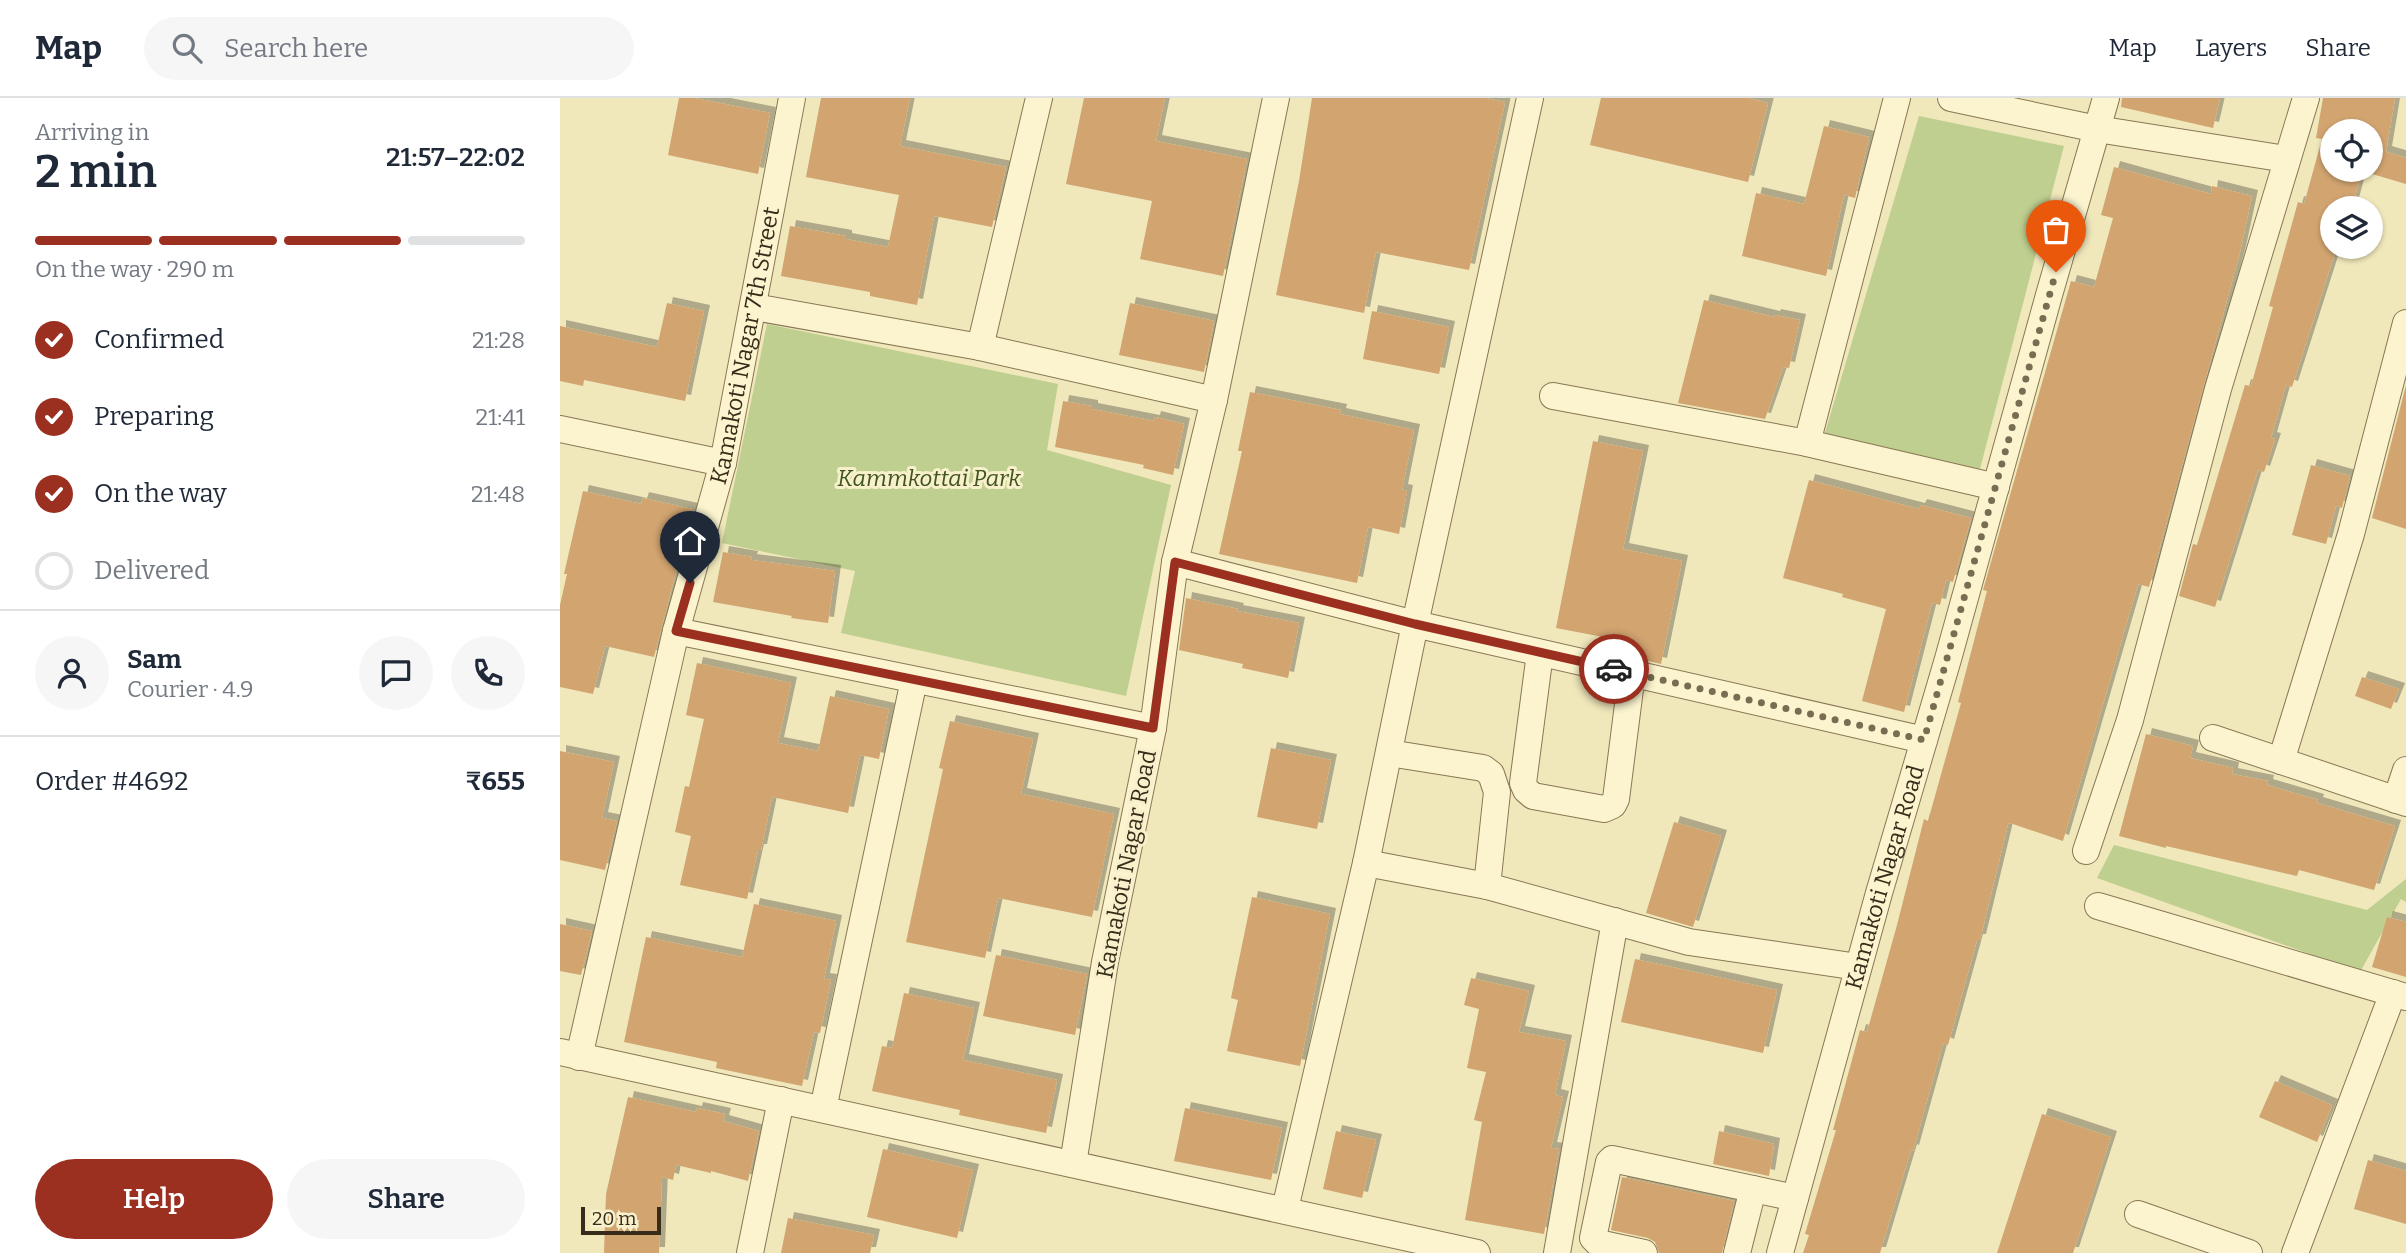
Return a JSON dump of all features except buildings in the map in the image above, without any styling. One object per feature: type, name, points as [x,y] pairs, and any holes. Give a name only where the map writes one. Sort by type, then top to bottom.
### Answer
[{"type":"street","name":"Kamakoti Nagar 7th Street","points":[[676,631],[723,463],[792,98]]},
{"type":"street","points":[[980,347],[1039,98]]},
{"type":"street","points":[[1153,728],[1175,562],[1214,400],[1276,98]]},
{"type":"street","points":[[1284,1209],[1366,863],[1415,624],[1530,98]]},
{"type":"street","points":[[1807,443],[1897,98]]},
{"type":"street","points":[[1951,98],[2097,129],[2286,159]]},
{"type":"street","name":"Kamakoti Nagar Road","points":[[1780,1253],[1858,967],[2106,98]]},
{"type":"street","points":[[2086,851],[2130,720],[2218,389],[2306,98]]},
{"type":"street","points":[[754,307],[980,347],[1214,400]]},
{"type":"street","points":[[2281,761],[2351,534],[2406,323]]},
{"type":"street","points":[[1553,396],[1807,443],[1996,487]]},
{"type":"street","points":[[560,429],[723,463]]},
{"type":"street","points":[[1175,562],[1415,624],[1924,740]]},
{"type":"street","points":[[676,631],[570,1054],[1477,1253]]},
{"type":"street","name":"Kamakoti Nagar Road","points":[[676,631],[1153,728],[1105,962],[1073,1164]]},
{"type":"street","points":[[1540,653],[1523,783],[1533,796],[1604,809],[1613,805],[1616,799],[1632,673]]},
{"type":"street","points":[[823,1109],[914,680]]},
{"type":"street","points":[[2213,738],[2401,801],[2406,770]]},
{"type":"street","points":[[1389,754],[1483,768],[1490,774],[1497,792],[1488,886]]},
{"type":"street","points":[[1366,863],[1488,886],[1689,942],[1858,967]]},
{"type":"street","points":[[2098,906],[2400,995],[2295,1253]]},
{"type":"street","points":[[1557,1253],[1615,921]]},
{"type":"street","points":[[750,1253],[781,1100]]},
{"type":"street","points":[[1641,1253],[1598,1243],[1593,1238],[1609,1162],[1612,1159],[1795,1198]]},
{"type":"street","points":[[1737,1253],[1753,1189]]},
{"type":"street","points":[[2138,1214],[2249,1253]]},
{"type":"street","points":[[1561,1226],[1594,1233]]},
{"type":"green space","points":[[1919,116],[2064,146],[1980,469],[1824,436]]},
{"type":"green space","name":"Kammkottai Park","points":[[767,324],[1058,384],[1047,450],[1171,485],[1126,696],[841,633],[855,571],[722,543]]},
{"type":"green space","points":[[2114,845],[2367,910],[2406,879],[2406,902],[2401,899],[2360,972],[2097,878]]},
{"type":"way so far","points":[[1614,669],[1924,740],[2056,272]]},
{"type":"route","points":[[690,583],[676,631],[1153,728],[1175,562],[1415,624],[1614,669]]}]
